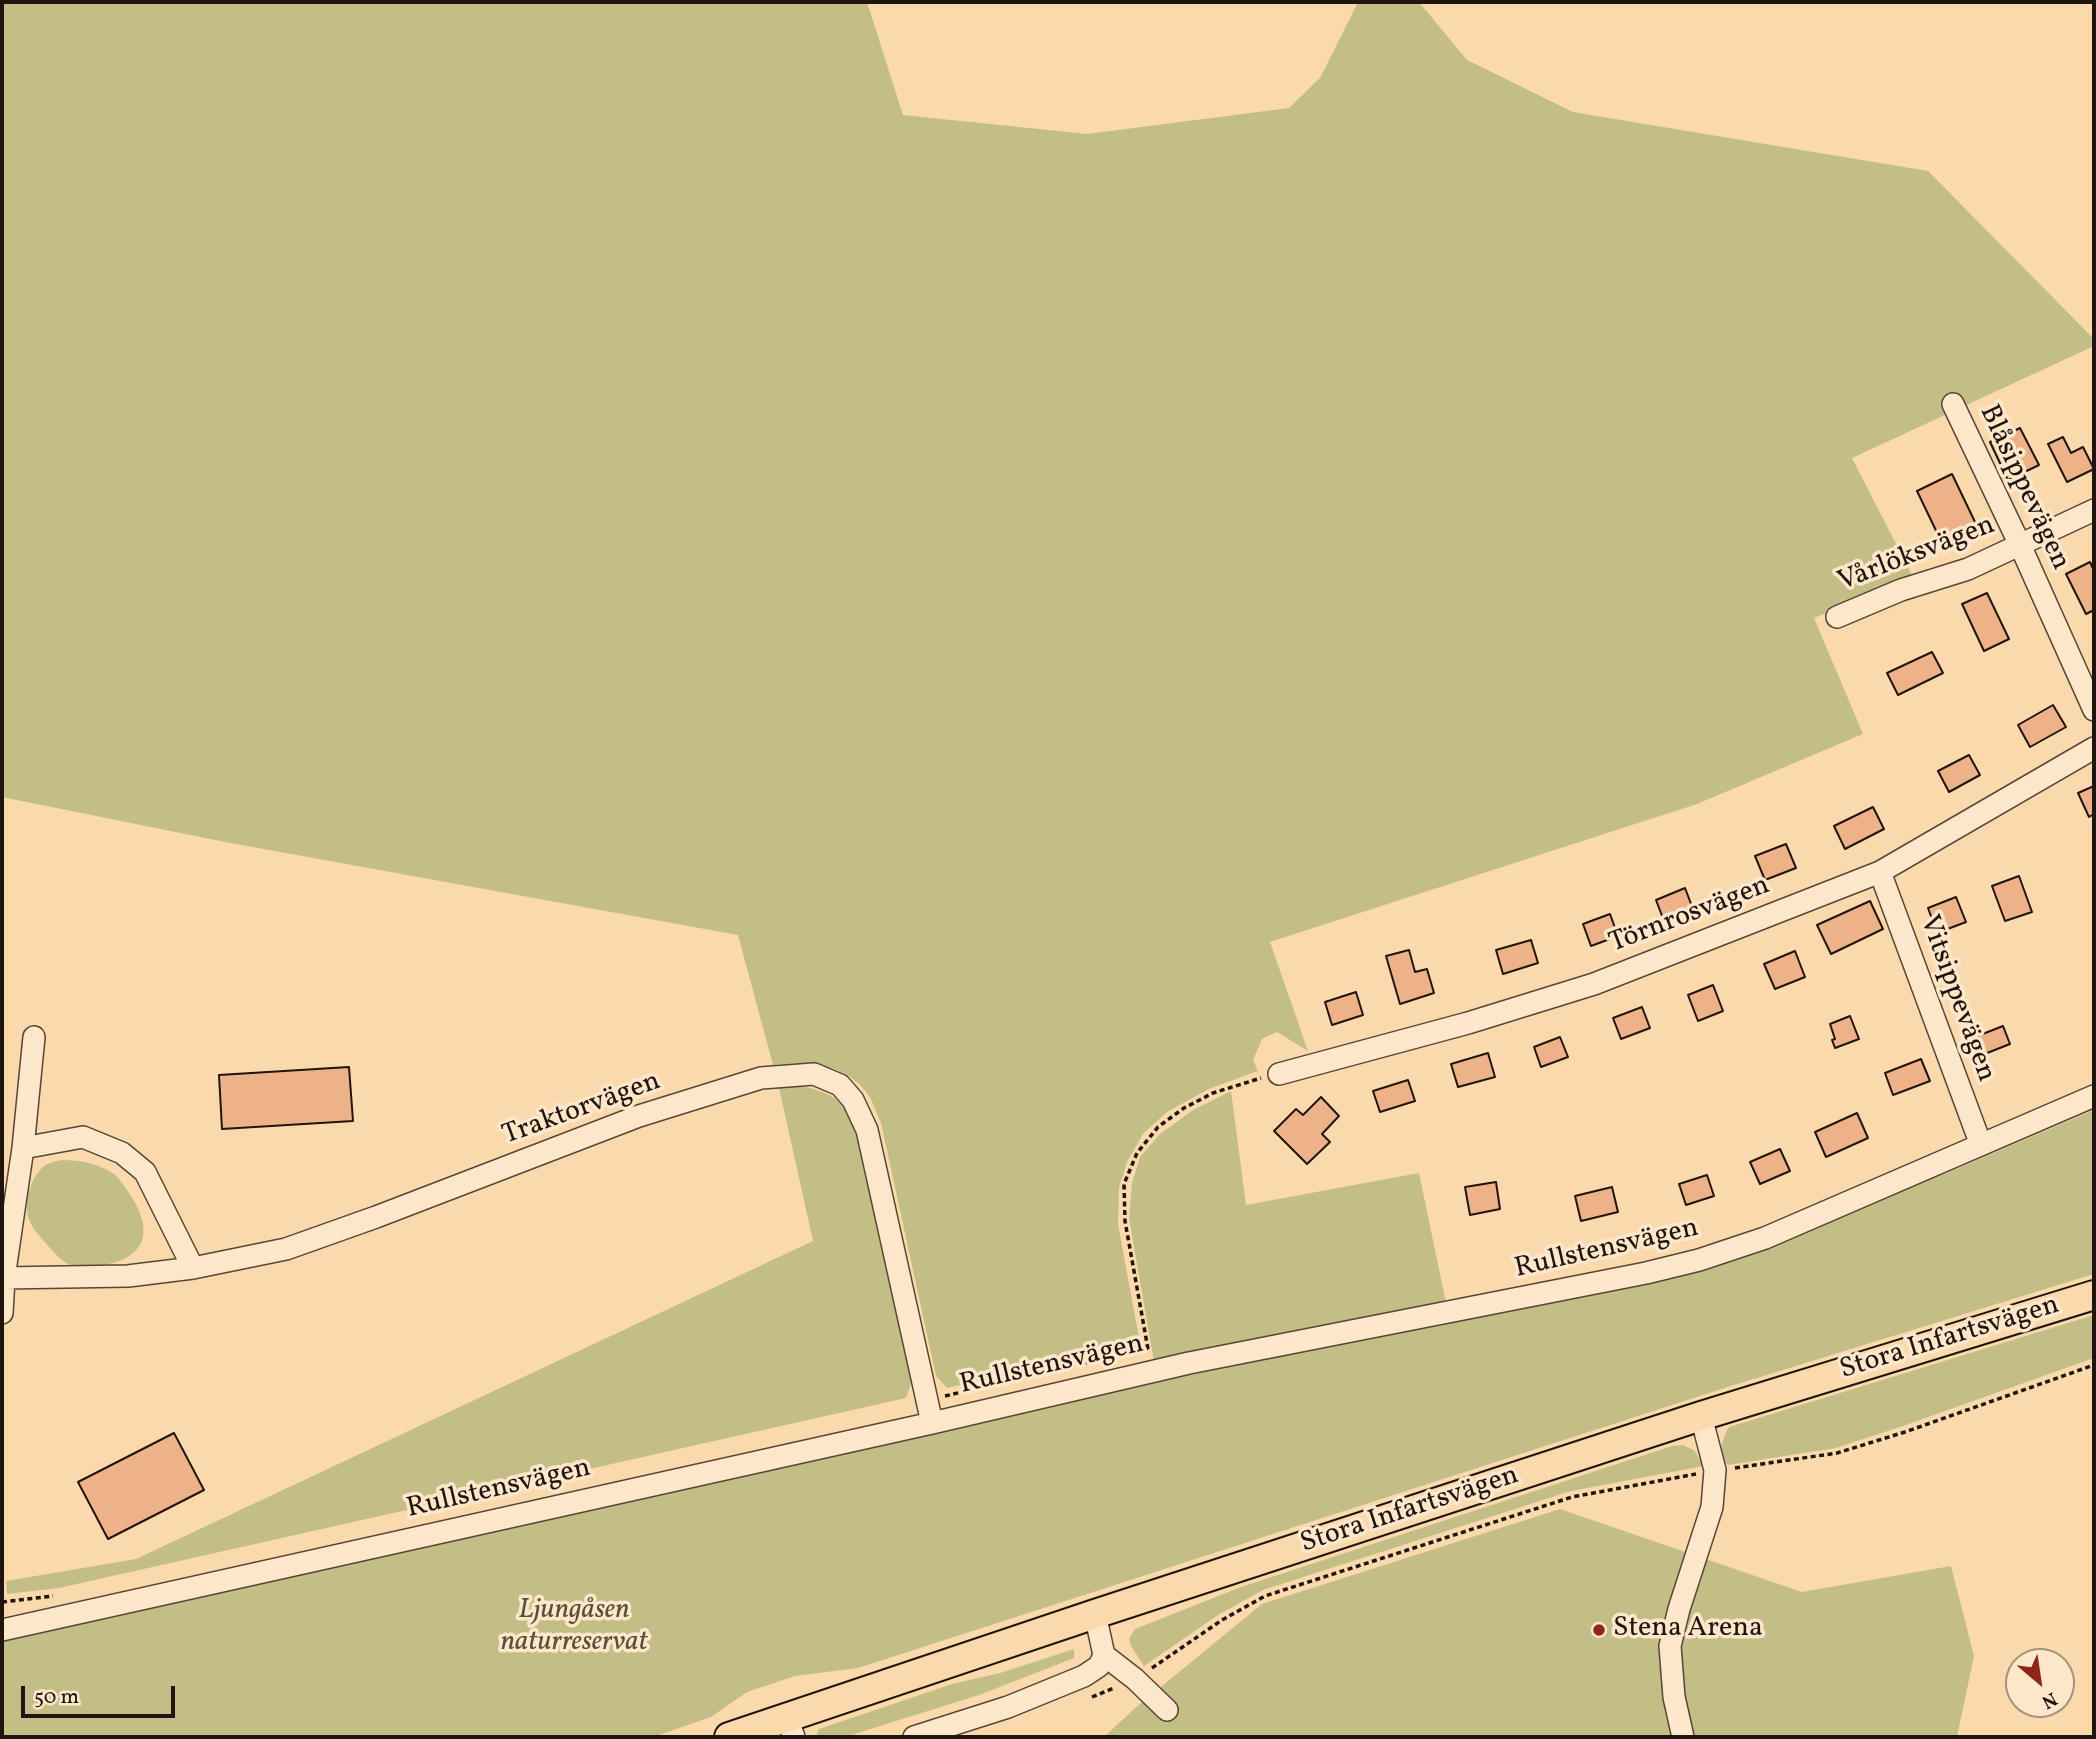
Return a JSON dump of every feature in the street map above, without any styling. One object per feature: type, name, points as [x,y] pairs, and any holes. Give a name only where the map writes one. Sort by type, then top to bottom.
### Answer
[{"type":"main road","name":"Stora Infartsvägen","points":[[729,1737],[791,1728],[1094,1614],[1701,1416],[2094,1295]]},
{"type":"street","name":"Blåsippevägen","points":[[1953,404],[2094,710]]},
{"type":"street","name":"Vårlöksvägen","points":[[1837,617],[1901,590],[1968,569],[2094,510]]},
{"type":"street","name":"Törnrosvägen","points":[[1279,1074],[1468,1023],[1594,984],[1880,872],[2094,748]]},
{"type":"street","name":"Vitsippevägen","points":[[1880,872],[1981,1145]]},
{"type":"street","points":[[2,1313],[3,1278],[23,1148],[34,1037]]},
{"type":"street","name":"Traktorvägen","points":[[3,1278],[128,1276],[193,1268],[286,1249],[389,1213],[651,1112],[761,1078],[814,1074],[840,1085],[853,1100],[867,1130],[932,1423]]},
{"type":"street","name":"Rullstensvägen","points":[[2,1630],[1152,1372],[1646,1273],[1699,1260],[1765,1238],[2094,1096]]},
{"type":"street","points":[[23,1148],[83,1137],[122,1153],[145,1172],[193,1268]]},
{"type":"street","points":[[1683,1737],[1674,1697],[1670,1646],[1712,1507],[1715,1471],[1701,1416]]},
{"type":"street","points":[[914,1737],[1008,1707],[1084,1676],[1099,1666],[1104,1655],[1094,1614]]},
{"type":"street","points":[[1104,1655],[1135,1679],[1167,1710]]},
{"type":"path","points":[[1152,1372],[1125,1221],[1125,1184],[1137,1153],[1158,1127],[1184,1108],[1213,1093],[1279,1074]]},
{"type":"path","points":[[1090,1698],[1135,1679],[1222,1620],[1265,1596],[1572,1497],[1715,1471],[1837,1453],[1905,1432],[2094,1365]]},
{"type":"green space","points":[[2,2],[867,2],[903,115],[1087,134],[1289,108],[1320,78],[1358,2],[1419,2],[1467,60],[1573,112],[1928,171],[2094,339],[2094,346],[1852,458],[1913,577],[1814,618],[1863,734],[1697,804],[1270,942],[1308,1051],[1277,1032],[1262,1039],[1253,1060],[1258,1071],[1209,1089],[1167,1112],[1143,1134],[1127,1162],[1119,1188],[1118,1224],[1140,1343],[947,1388],[936,1376],[881,1123],[873,1103],[857,1082],[836,1069],[812,1064],[773,1065],[738,935],[225,842],[2,797]]},
{"type":"green space","points":[[801,1086],[823,1092],[838,1101],[849,1115],[859,1136],[912,1381],[906,1398],[59,1588],[7,1594],[6,1581],[136,1559],[813,1241],[779,1088]]},
{"type":"green space","points":[[1231,1091],[1246,1205],[1419,1173],[1446,1303],[1154,1362],[1129,1218],[1132,1183],[1140,1157],[1160,1134],[1193,1110]]},
{"type":"green space","name":"Ljungåsen naturreservat","points":[[2094,1110],[2094,1274],[1728,1387],[858,1668],[795,1676],[747,1692],[711,1717],[653,1737],[2,1737],[2,1641],[1187,1374],[1759,1249]]},
{"type":"green space","points":[[62,1160],[101,1167],[114,1174],[127,1190],[139,1210],[144,1230],[143,1239],[131,1255],[102,1265],[71,1265],[57,1255],[34,1229],[27,1208],[31,1186],[43,1167]]},
{"type":"green space","points":[[2094,1315],[2094,1358],[1836,1448],[1728,1465],[1723,1456],[1723,1441],[1729,1427]]},
{"type":"green space","points":[[1683,1445],[1694,1450],[1704,1466],[1571,1491],[1263,1590],[1218,1615],[1144,1666],[1131,1646],[1129,1639],[1135,1629],[1241,1587],[1672,1446]]},
{"type":"green space","name":"Stena Arena","points":[[1560,1509],[1802,1592],[1951,1566],[1974,1656],[1957,1737],[1104,1737],[1134,1709],[1262,1604]]},
{"type":"green space","points":[[1074,1649],[1074,1658],[979,1695],[845,1737],[818,1737],[819,1729],[952,1684],[1000,1673]]},
{"type":"building","points":[[2020,428],[2039,465],[2008,480],[1990,442]]},
{"type":"building","points":[[2063,437],[2071,453],[2083,447],[2094,469],[2067,482],[2048,444]]},
{"type":"building","points":[[1952,474],[1976,524],[1941,541],[1917,491]]},
{"type":"building","points":[[2090,562],[2094,571],[2094,610],[2086,614],[2066,574]]},
{"type":"building","points":[[1987,593],[2009,639],[1984,651],[1962,604]]},
{"type":"building","points":[[1932,652],[1943,673],[1898,695],[1887,673]]},
{"type":"building","points":[[2053,705],[2066,727],[2030,747],[2018,725]]},
{"type":"building","points":[[1969,755],[1980,775],[1949,792],[1938,771]]},
{"type":"building","points":[[2094,786],[2094,814],[2089,817],[2078,793]]},
{"type":"building","points":[[1873,807],[1884,829],[1845,849],[1834,826]]},
{"type":"building","points":[[1786,844],[1796,868],[1765,880],[1755,856]]},
{"type":"building","points":[[2019,876],[2032,912],[2005,921],[1992,886]]},
{"type":"building","points":[[1685,888],[1693,909],[1664,921],[1656,900]]},
{"type":"building","points":[[1956,897],[1966,922],[1937,933],[1928,908]]},
{"type":"building","points":[[1870,901],[1883,929],[1831,954],[1817,925]]},
{"type":"building","points":[[1610,914],[1618,936],[1591,946],[1583,924]]},
{"type":"building","points":[[1531,940],[1538,963],[1503,974],[1496,950]]},
{"type":"building","points":[[1409,950],[1415,972],[1427,969],[1434,993],[1400,1004],[1386,956]]},
{"type":"building","points":[[1795,951],[1805,977],[1775,989],[1764,964]]},
{"type":"building","points":[[1713,985],[1723,1011],[1698,1021],[1688,995]]},
{"type":"building","points":[[1356,992],[1363,1015],[1332,1025],[1325,1002]]},
{"type":"building","points":[[1642,1007],[1650,1028],[1621,1039],[1613,1018]]},
{"type":"building","points":[[1850,1016],[1859,1039],[1835,1048],[1830,1024]]},
{"type":"building","points":[[2003,1026],[2010,1044],[1982,1055],[1975,1037]]},
{"type":"building","points":[[1560,1037],[1568,1057],[1541,1067],[1534,1047]]},
{"type":"building","points":[[1488,1053],[1495,1077],[1458,1087],[1451,1064]]},
{"type":"building","points":[[1921,1059],[1930,1081],[1893,1095],[1885,1073]]},
{"type":"building","points":[[349,1067],[353,1121],[222,1129],[219,1075]]},
{"type":"building","points":[[1408,1080],[1415,1101],[1380,1112],[1373,1091]]},
{"type":"building","points":[[1321,1097],[1339,1116],[1322,1134],[1330,1142],[1307,1164],[1274,1131],[1296,1109],[1303,1115]]},
{"type":"building","points":[[1857,1113],[1868,1138],[1826,1157],[1815,1132]]},
{"type":"building","points":[[1780,1149],[1790,1171],[1760,1184],[1750,1162]]},
{"type":"building","points":[[1707,1175],[1714,1196],[1686,1205],[1679,1184]]},
{"type":"building","points":[[1496,1182],[1500,1209],[1470,1215],[1465,1187]]},
{"type":"building","points":[[1612,1187],[1618,1212],[1581,1221],[1575,1196]]},
{"type":"building","points":[[174,1433],[204,1490],[108,1539],[78,1482]]},
{"type":"place","name":"Stena Arena","points":[[1599,1630]]}]
